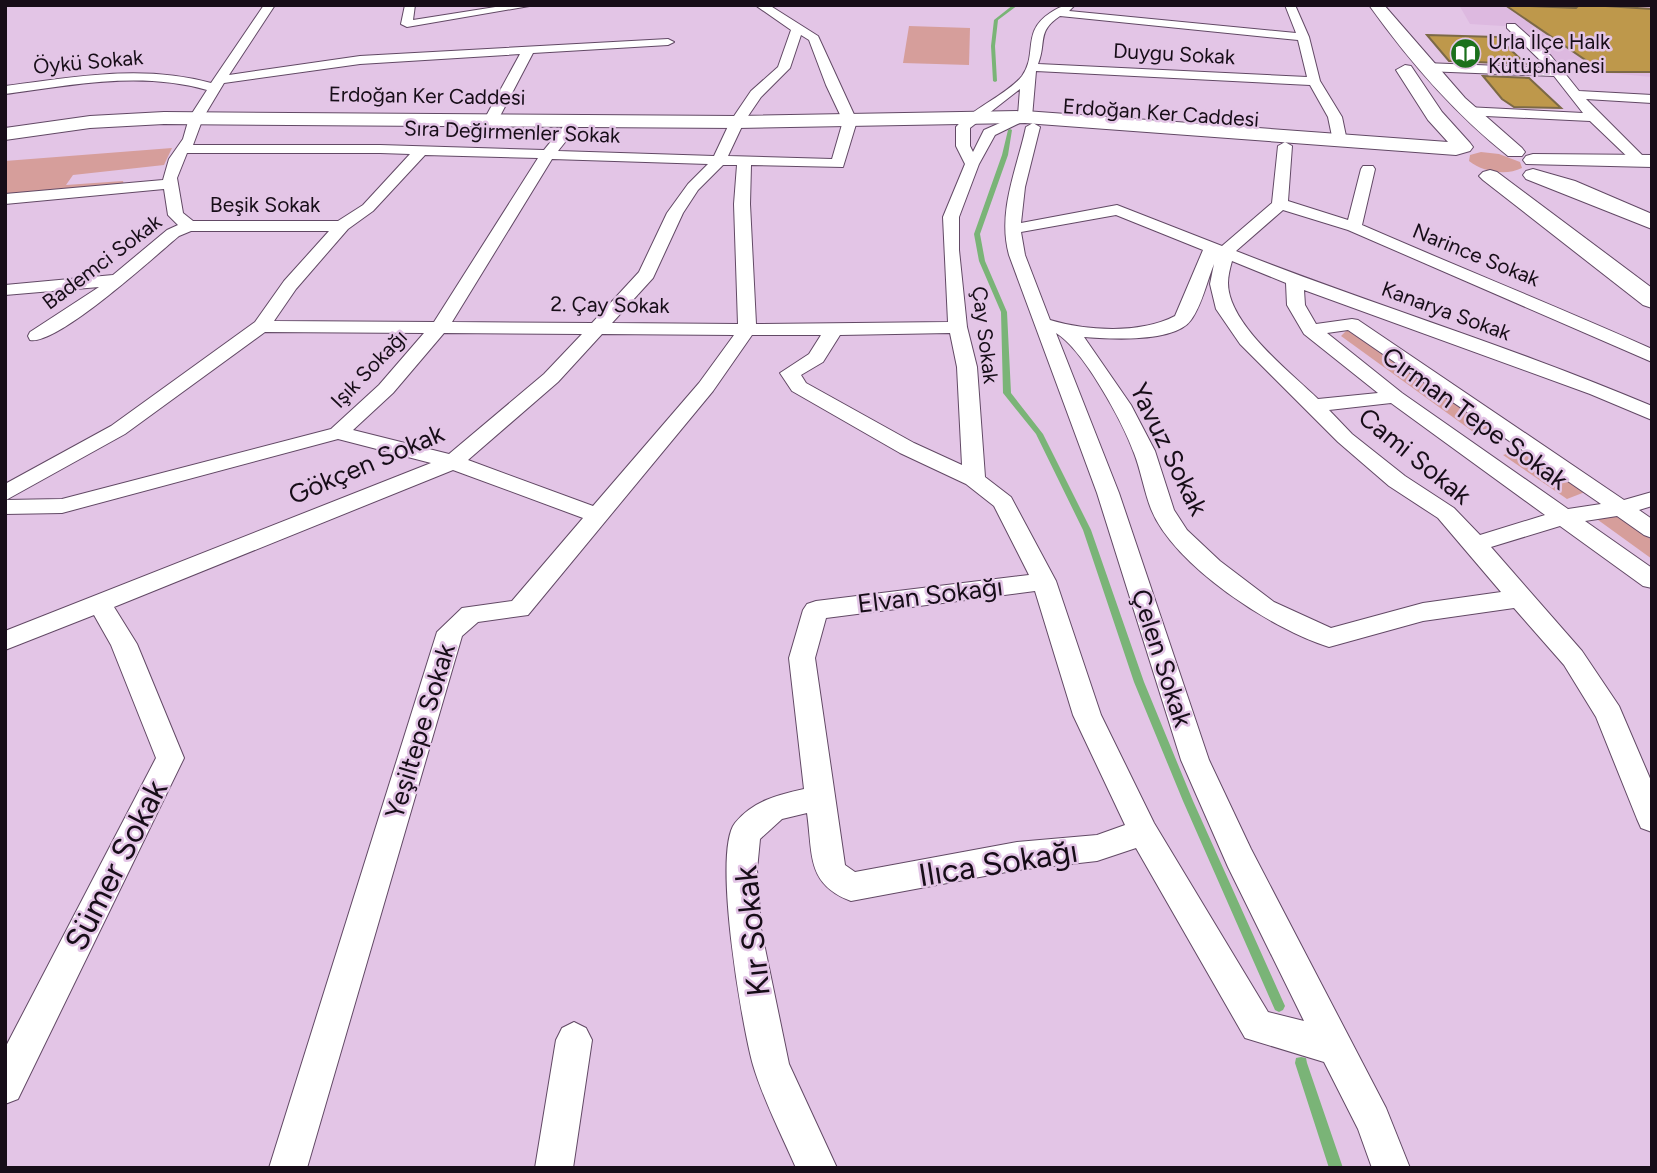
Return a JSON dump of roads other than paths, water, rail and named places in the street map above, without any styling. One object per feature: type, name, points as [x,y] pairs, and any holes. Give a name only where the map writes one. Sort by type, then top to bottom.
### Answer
[{"type":"main road","points":[[1356,5],[1441,123],[1465,163],[1652,300]]},
{"type":"main road","points":[[1376,5],[1425,67],[1465,111],[1652,285]]},
{"type":"main road","name":"Erdoğan Ker Caddesi","points":[[5,134],[90,122],[196,118],[850,121],[881,126],[967,122],[1383,144],[1465,163]]},
{"type":"main road","points":[[1383,144],[1414,137],[1441,123]]},
{"type":"main road","name":"Erdoğan Ker Caddesi","points":[[1022,124],[1465,163]]},
{"type":"main road","points":[[1465,163],[1488,146],[1528,167],[1652,222]]},
{"type":"main road","points":[[1465,163],[1528,167],[1648,164]]},
{"type":"street","name":"Bademci Sokak","points":[[37,336],[118,280],[173,233],[189,226],[176,215],[171,184],[176,159],[184,149],[196,118],[270,5]]},
{"type":"street","points":[[410,5],[407,24],[530,5]]},
{"type":"street","points":[[760,5],[783,12],[797,29],[814,38],[832,85],[850,121]]},
{"type":"street","name":"Çelen Sokak","points":[[1070,5],[1043,23],[1035,41],[1014,198],[1014,247],[1061,331],[1108,494],[1195,760],[1239,857],[1373,1121],[1391,1168]]},
{"type":"street","points":[[1290,5],[1303,37],[1314,81],[1335,117],[1340,141]]},
{"type":"street","points":[[1059,13],[1303,37]]},
{"type":"street","points":[[1511,26],[1546,59],[1594,117],[1648,164]]},
{"type":"street","name":"Gökçen Sokak","points":[[5,641],[453,461],[551,378],[647,274],[675,214],[693,187],[718,162],[737,122],[756,94],[783,68],[797,29]]},
{"type":"street","points":[[218,84],[360,60],[668,42]]},
{"type":"street","points":[[492,118],[529,49]]},
{"type":"street","points":[[1425,67],[1555,72]]},
{"type":"street","points":[[972,164],[963,146],[967,122],[1030,73]]},
{"type":"street","name":"Duygu Sokak","points":[[1030,73],[1314,81]]},
{"type":"street","name":"Öykü Sokak","points":[[5,90],[138,74],[218,84]]},
{"type":"street","points":[[1574,94],[1652,99]]},
{"type":"street","points":[[1465,111],[1594,117]]},
{"type":"street","name":"Işık Sokağı","points":[[5,507],[62,506],[338,433],[386,388],[440,326],[549,153],[575,121]]},
{"type":"street","name":"Sıra Değirmenler Sokak","points":[[184,149],[549,153],[744,163],[838,164],[850,121]]},
{"type":"street","name":"Çay Sokak","points":[[974,479],[967,367],[958,327],[951,250],[951,217],[972,164],[989,133],[1022,124]]},
{"type":"street","points":[[1061,331],[1163,328],[1183,319],[1219,250],[1280,204],[1285,146]]},
{"type":"street","points":[[5,493],[118,430],[261,326],[290,285],[342,226],[368,208],[421,151]]},
{"type":"street","points":[[744,163],[742,204],[747,329]]},
{"type":"street","points":[[1354,228],[1368,169]]},
{"type":"street","points":[[5,199],[171,184]]},
{"type":"street","name":"Narince Sokak","points":[[1280,204],[1354,228],[1549,309],[1652,356]]},
{"type":"street","name":"Kanarya Sokak","points":[[1013,229],[1117,210],[1294,280],[1597,390],[1652,414]]},
{"type":"street","name":"Beşik Sokak","points":[[189,226],[342,226]]},
{"type":"street","name":"Cami Sokak","points":[[1219,250],[1219,284],[1225,309],[1247,340],[1345,438],[1397,481],[1446,513],[1476,544],[1520,599],[1573,658],[1609,714],[1652,819]]},
{"type":"street","points":[[5,290],[118,280]]},
{"type":"street","name":"Cırman Tepe Sokak","points":[[1294,280],[1296,304],[1311,330],[1395,397],[1564,516],[1595,542],[1652,580]]},
{"type":"street","points":[[1311,330],[1352,324],[1652,530]]},
{"type":"street","name":"2. Çay Sokak","points":[[261,326],[834,330],[958,327]]},
{"type":"street","name":"Yeşiltepe Sokak","points":[[288,1168],[450,632],[471,614],[519,609],[706,387],[747,329]]},
{"type":"street","points":[[834,330],[816,358],[790,373],[799,387],[907,448],[974,479],[1003,502],[1044,581],[1087,715],[1143,832],[1256,1026],[1337,1048]]},
{"type":"street","name":"Yavuz Sokak","points":[[1061,331],[1121,405],[1144,451],[1163,511],[1179,535],[1212,567],[1265,608],[1329,638],[1387,618],[1447,605],[1520,599]]},
{"type":"street","points":[[1312,406],[1395,397]]},
{"type":"street","points":[[338,433],[453,461],[599,516]]},
{"type":"street","points":[[5,473],[36,478]]},
{"type":"street","points":[[1476,544],[1564,516],[1618,509],[1652,499]]},
{"type":"street","name":"Elvan Sokağı","points":[[820,798],[802,658],[816,610],[1044,581]]},
{"type":"street","name":"Sümer Sokak","points":[[5,1086],[170,758],[124,644],[100,604]]},
{"type":"street","name":"Ilıca Sokağı","points":[[820,798],[831,873],[851,887],[1017,856],[1097,848],[1143,832]]},
{"type":"street","name":"Kır Sokak","points":[[818,1168],[809,1154],[771,1065],[745,929],[741,870],[745,833],[774,808],[820,798]]},
{"type":"street","points":[[554,1168],[574,1040]]},
{"type":"waterway","points":[[995,81],[993,46],[996,20],[1016,5]]},
{"type":"waterway","points":[[1010,130],[1005,155],[977,234],[982,261],[1004,312],[1007,393],[1039,434],[1087,530],[1139,682],[1188,801],[1279,1006]]},
{"type":"waterway","points":[[1301,1063],[1336,1168]]},
{"type":"place","name":"Urla İlçe Halk Kütüphanesi","points":[[1465,54]]}]
